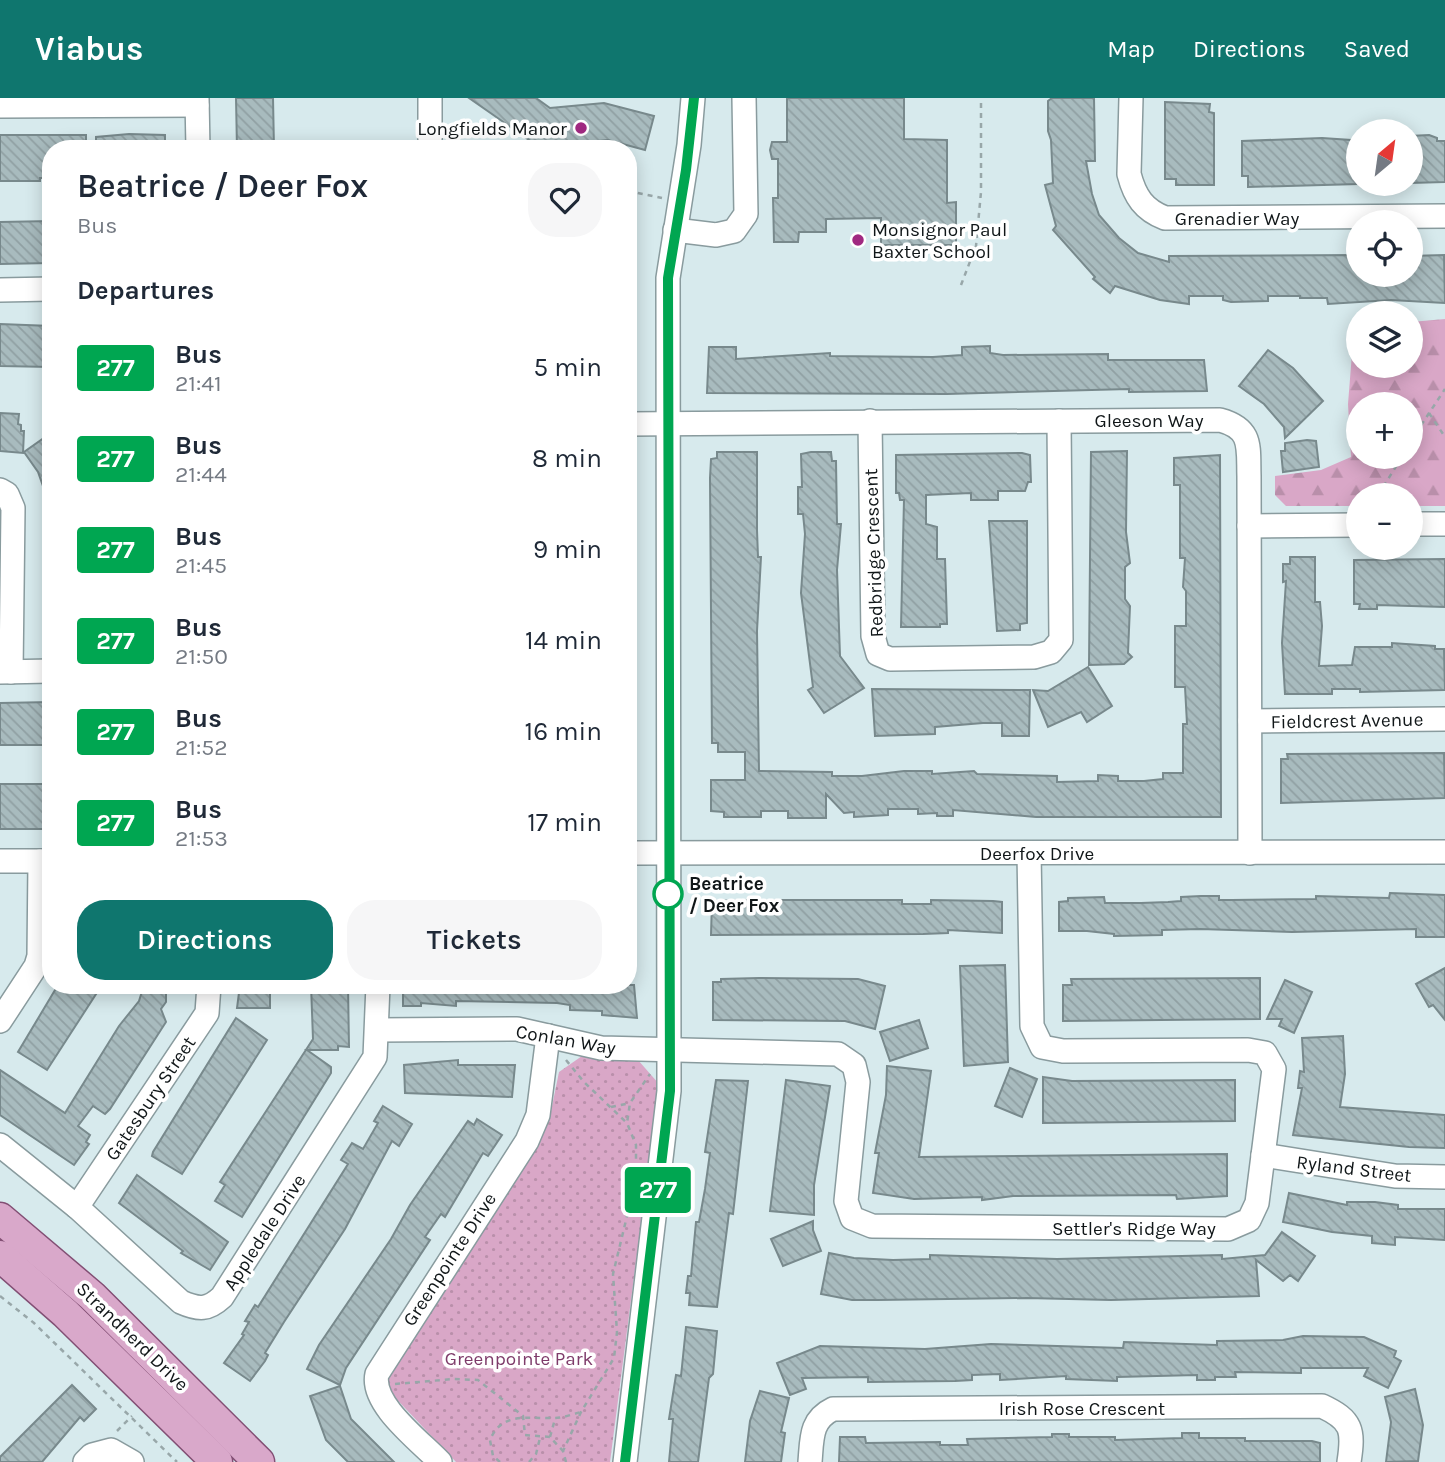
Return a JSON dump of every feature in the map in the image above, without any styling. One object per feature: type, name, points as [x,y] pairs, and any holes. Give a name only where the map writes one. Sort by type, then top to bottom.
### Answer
[{"type":"main road","name":"Strandherd Drive","points":[[0,1218],[92,1296],[259,1462]]},
{"type":"main road","name":"Strandherd Drive","points":[[0,1256],[65,1313],[217,1462]]},
{"type":"street","points":[[430,98],[430,140]]},
{"type":"street","points":[[625,1462],[667,1123],[671,1048],[668,278],[694,98]]},
{"type":"street","points":[[675,230],[716,236],[734,231],[746,214],[744,98]]},
{"type":"street","name":"Grenadier Way","points":[[1131,98],[1129,174],[1132,186],[1144,206],[1165,218],[1445,216]]},
{"type":"street","points":[[0,106],[197,101],[198,140]]},
{"type":"street","points":[[0,290],[42,289]]},
{"type":"street","name":"Gleeson Way","points":[[637,424],[1220,420],[1241,428],[1248,448],[1250,853]]},
{"type":"street","name":"Redbridge Crescent","points":[[870,421],[873,636],[878,654],[890,659],[1034,657],[1051,652],[1061,640],[1059,421]]},
{"type":"street","points":[[0,491],[7,494],[13,508],[6,672],[42,671]]},
{"type":"street","points":[[1423,524],[1445,524]]},
{"type":"street","points":[[1249,526],[1346,525]]},
{"type":"street","name":"Fieldcrest Avenue","points":[[1250,721],[1445,719]]},
{"type":"street","name":"Deerfox Drive","points":[[637,853],[1445,852]]},
{"type":"street","name":"Settler's Ridge Way","points":[[671,1048],[818,1052],[838,1054],[854,1065],[859,1082],[846,1201],[852,1218],[872,1226],[1228,1229],[1249,1220],[1257,1203],[1274,1069],[1265,1053],[1248,1049],[1063,1051],[1042,1047],[1032,1026],[1029,853]]},
{"type":"street","points":[[0,861],[42,861]]},
{"type":"street","points":[[0,1021],[36,967],[42,908]]},
{"type":"street","name":"Gatesbury Street","points":[[77,1207],[207,1013],[208,994]]},
{"type":"street","name":"Appledale Drive","points":[[0,1145],[77,1207],[181,1302],[196,1308],[210,1307],[222,1297],[375,1057],[378,994]]},
{"type":"street","name":"Conlan Way","points":[[378,1030],[517,1029],[601,1048],[671,1048]]},
{"type":"street","name":"Greenpointe Drive","points":[[375,1383],[381,1364],[527,1141],[538,1115],[548,1036]]},
{"type":"street","name":"Ryland Street","points":[[1263,1155],[1395,1176],[1445,1177]]},
{"type":"street","points":[[375,1383],[382,1403],[440,1462]]},
{"type":"street","name":"Irish Rose Crescent","points":[[810,1462],[813,1429],[821,1415],[833,1409],[1308,1406],[1322,1406],[1343,1416],[1353,1438],[1349,1462]]},
{"type":"street","points":[[85,1462],[92,1455],[111,1450],[132,1462]]},
{"type":"path","points":[[961,285],[976,246],[981,192],[981,98]]},
{"type":"path","points":[[637,193],[666,198]]},
{"type":"path","points":[[1423,422],[1445,389]]},
{"type":"path","points":[[1429,413],[1445,437]]},
{"type":"path","points":[[548,1036],[584,1082],[627,1123],[636,1145],[636,1179],[613,1274],[617,1332],[614,1358],[563,1451]]},
{"type":"path","points":[[627,1123],[630,1103],[654,1070]]},
{"type":"path","points":[[611,1107],[630,1103]]},
{"type":"path","points":[[0,1296],[34,1323],[177,1462]]},
{"type":"path","points":[[375,1383],[478,1380],[523,1416],[525,1435],[550,1437]]},
{"type":"path","points":[[499,1462],[490,1449],[493,1433],[505,1422],[523,1416],[555,1419],[582,1412]]},
{"type":"path","points":[[114,1434],[132,1416]]},
{"type":"path","points":[[550,1437],[555,1419]]},
{"type":"path","points":[[550,1437],[563,1451],[566,1462]]},
{"type":"path","points":[[529,1462],[536,1454],[540,1438]]},
{"type":"green space","points":[[1445,319],[1445,506],[1423,506],[1423,483],[1346,483],[1346,506],[1286,506],[1275,495],[1275,476],[1321,470],[1346,459],[1346,469],[1423,469],[1423,392],[1349,392],[1350,378],[1423,378],[1423,321]]},
{"type":"green space","name":"Greenpointe Park","points":[[582,1056],[610,1061],[638,1060],[659,1084],[610,1462],[456,1462],[386,1388],[390,1365],[538,1141],[549,1121],[559,1072]]},
{"type":"building","points":[[236,98],[273,98],[274,140],[237,140]]},
{"type":"building","name":"Longfields Manor","points":[[469,98],[536,98],[550,108],[604,103],[654,116],[645,150],[637,148],[637,140],[529,140]]},
{"type":"building","points":[[787,98],[904,98],[904,139],[947,140],[947,203],[956,202],[956,245],[881,245],[881,218],[826,219],[826,232],[799,232],[798,242],[774,242],[773,198],[778,198],[778,159],[772,159],[770,150],[772,142],[787,142]]},
{"type":"building","points":[[1052,98],[1094,98],[1095,161],[1086,161],[1092,194],[1099,215],[1119,238],[1138,253],[1169,262],[1169,256],[1346,255],[1346,287],[1423,287],[1423,256],[1444,255],[1445,303],[1391,300],[1328,304],[1327,298],[1300,296],[1268,296],[1268,301],[1231,302],[1223,300],[1223,296],[1189,296],[1189,304],[1160,300],[1115,286],[1110,293],[1093,279],[1095,277],[1053,230],[1056,226],[1045,185],[1053,183],[1048,101]]},
{"type":"building","points":[[1165,102],[1210,104],[1209,112],[1214,113],[1214,185],[1176,185],[1176,179],[1165,179]]},
{"type":"building","points":[[0,135],[86,135],[86,140],[42,140],[40,181],[0,181]]},
{"type":"building","points":[[165,135],[165,140],[96,140],[96,137]]},
{"type":"building","points":[[1423,135],[1445,141],[1445,182],[1423,183]]},
{"type":"building","points":[[1346,140],[1346,184],[1248,187],[1248,176],[1242,176],[1242,141]]},
{"type":"building","points":[[42,221],[42,263],[0,264],[0,222]]},
{"type":"building","points":[[0,324],[42,326],[42,367],[0,366]]},
{"type":"building","points":[[990,346],[990,353],[1003,355],[1108,354],[1108,360],[1204,360],[1207,391],[1129,392],[1129,389],[947,394],[707,393],[709,347],[736,347],[736,359],[830,353],[830,356],[933,357],[962,355],[962,347]]},
{"type":"building","points":[[1268,350],[1293,368],[1323,401],[1285,438],[1284,427],[1264,404],[1239,386]]},
{"type":"building","points":[[0,413],[19,414],[18,424],[21,425],[21,431],[24,431],[23,453],[0,451]]},
{"type":"building","points":[[42,439],[42,483],[38,472],[24,452]]},
{"type":"building","points":[[1316,441],[1319,467],[1283,472],[1281,451],[1285,451],[1285,443]]},
{"type":"building","points":[[1127,451],[1126,532],[1130,563],[1125,567],[1125,599],[1130,606],[1128,653],[1132,657],[1124,664],[1089,665],[1091,452]]},
{"type":"building","points":[[717,452],[757,452],[758,557],[761,557],[757,631],[759,771],[832,772],[832,776],[862,776],[904,771],[932,771],[932,774],[974,771],[977,774],[1057,776],[1057,782],[1098,781],[1098,775],[1118,776],[1118,781],[1144,781],[1163,779],[1163,773],[1183,773],[1183,724],[1187,724],[1185,687],[1175,687],[1175,626],[1186,626],[1186,591],[1183,587],[1185,558],[1180,558],[1180,485],[1174,485],[1174,458],[1220,455],[1221,817],[1036,817],[953,810],[953,816],[937,816],[937,813],[918,814],[918,809],[888,809],[888,815],[854,817],[854,812],[844,813],[826,794],[826,818],[788,818],[788,811],[761,811],[761,817],[724,817],[724,812],[711,811],[711,780],[745,780],[745,752],[718,752],[718,743],[712,743],[710,478],[711,459],[717,458]]},
{"type":"building","points":[[831,452],[832,461],[836,461],[837,524],[841,524],[837,570],[840,656],[864,688],[824,713],[808,690],[813,687],[801,593],[805,534],[803,514],[798,514],[798,487],[802,487],[801,454]]},
{"type":"building","points":[[896,455],[1030,455],[1031,482],[1028,482],[1025,491],[998,491],[998,500],[971,500],[971,493],[926,495],[926,524],[937,527],[937,559],[945,559],[947,624],[940,624],[940,627],[901,627],[904,500],[900,500],[899,493],[896,493]]},
{"type":"building","points":[[989,521],[1027,521],[1027,623],[1020,624],[1020,630],[997,631]]},
{"type":"building","points":[[1290,557],[1315,557],[1315,602],[1320,602],[1322,626],[1319,666],[1352,665],[1355,647],[1392,647],[1392,643],[1435,646],[1435,649],[1444,649],[1445,690],[1360,692],[1360,689],[1332,689],[1332,694],[1285,694],[1282,643],[1286,581],[1283,582],[1283,564],[1290,564]]},
{"type":"building","points":[[1445,559],[1445,607],[1377,605],[1377,609],[1359,609],[1360,604],[1354,604],[1354,560]]},
{"type":"building","points":[[1088,667],[1112,706],[1087,722],[1081,712],[1048,727],[1033,690],[1048,691]]},
{"type":"building","points":[[872,689],[1030,690],[1029,736],[1002,736],[1002,723],[983,723],[935,727],[935,734],[875,736]]},
{"type":"building","points":[[42,702],[42,745],[0,745],[0,703]]},
{"type":"building","points":[[1444,753],[1445,798],[1281,803],[1281,759],[1288,759],[1287,754]]},
{"type":"building","points":[[0,784],[42,784],[42,829],[0,829]]},
{"type":"building","points":[[1390,893],[1445,895],[1445,937],[1416,937],[1416,929],[1292,932],[1200,929],[1162,930],[1162,935],[1114,936],[1087,931],[1059,931],[1059,902],[1068,901],[1068,898],[1104,897],[1105,903],[1141,903],[1181,901],[1181,897],[1201,896],[1219,896],[1219,900],[1316,899],[1316,896],[1389,898]]},
{"type":"building","points":[[902,900],[902,904],[931,904],[931,900],[1002,902],[1002,933],[948,930],[948,933],[923,934],[711,935],[712,901]]},
{"type":"building","points":[[1005,965],[1008,1062],[964,1066],[960,966]]},
{"type":"building","points":[[1445,968],[1445,1020],[1433,1005],[1429,1007],[1416,984]]},
{"type":"building","points":[[1260,978],[1260,1019],[1063,1021],[1063,985],[1072,985],[1071,979]]},
{"type":"building","points":[[721,979],[858,979],[885,986],[875,1029],[845,1021],[713,1020],[713,982],[721,982]]},
{"type":"building","points":[[1285,980],[1312,992],[1294,1033],[1279,1026],[1282,1019],[1267,1019]]},
{"type":"building","points":[[53,994],[96,994],[47,1070],[18,1052]]},
{"type":"building","points":[[141,994],[166,994],[166,1002],[161,1009],[166,1022],[110,1109],[105,1114],[93,1106],[78,1126],[90,1135],[86,1142],[89,1144],[74,1165],[0,1115],[0,1070],[65,1113],[119,1026],[139,1001]]},
{"type":"building","points":[[239,994],[270,994],[270,1008],[237,1008]]},
{"type":"building","points":[[311,994],[348,994],[349,1047],[338,1046],[338,1050],[307,1050],[331,1067],[331,1073],[242,1217],[215,1201],[225,1185],[220,1182],[313,1039]]},
{"type":"building","points":[[403,994],[635,994],[637,1018],[602,1015],[602,1011],[570,1010],[570,1005],[557,1003],[456,1001],[456,1006],[421,1003],[421,1006],[403,1006]]},
{"type":"building","points":[[236,1018],[267,1040],[182,1174],[152,1156],[153,1152]]},
{"type":"building","points":[[919,1020],[928,1048],[890,1061],[880,1032]]},
{"type":"building","points":[[1343,1036],[1345,1074],[1340,1107],[1445,1115],[1445,1148],[1293,1135],[1302,1088],[1298,1088],[1300,1071],[1304,1072],[1302,1038]]},
{"type":"building","points":[[458,1060],[458,1065],[515,1065],[512,1097],[405,1093],[404,1065]]},
{"type":"building","points":[[887,1066],[931,1071],[919,1157],[1227,1154],[1227,1196],[1177,1199],[1176,1195],[1013,1196],[982,1200],[982,1197],[914,1199],[873,1193],[879,1153],[875,1153],[886,1095]]},
{"type":"building","points":[[1010,1068],[1037,1079],[1022,1117],[995,1106]]},
{"type":"building","points":[[1043,1077],[1072,1081],[1235,1080],[1235,1121],[1043,1123]]},
{"type":"building","points":[[716,1080],[748,1081],[733,1214],[729,1213],[717,1307],[689,1305],[690,1293],[686,1293],[688,1276],[691,1276],[696,1222],[699,1222],[705,1189],[710,1153],[705,1152]]},
{"type":"building","points":[[786,1080],[830,1086],[814,1185],[814,1215],[770,1211]]},
{"type":"building","points":[[383,1106],[412,1124],[399,1146],[392,1141],[345,1229],[284,1322],[265,1353],[268,1355],[265,1361],[250,1381],[224,1363],[244,1335],[242,1334],[249,1322],[245,1321],[255,1305],[258,1307],[348,1164],[341,1160],[352,1143],[363,1149],[378,1123],[374,1121]]},
{"type":"building","points":[[477,1119],[502,1135],[488,1156],[483,1153],[445,1217],[441,1214],[425,1237],[430,1240],[346,1368],[340,1385],[307,1369],[319,1345],[391,1239],[410,1205],[468,1121],[474,1125]]},
{"type":"building","points":[[137,1175],[228,1242],[210,1270],[181,1253],[183,1251],[119,1203]]},
{"type":"building","points":[[1289,1193],[1347,1205],[1347,1202],[1375,1202],[1398,1205],[1398,1209],[1445,1209],[1445,1240],[1395,1237],[1395,1245],[1372,1243],[1372,1236],[1332,1232],[1283,1222]]},
{"type":"building","points":[[813,1221],[813,1230],[821,1251],[783,1266],[771,1239]]},
{"type":"building","points":[[1282,1232],[1315,1256],[1298,1281],[1290,1275],[1283,1281],[1256,1260],[1259,1296],[1111,1300],[852,1300],[821,1294],[829,1253],[854,1258],[893,1260],[930,1259],[930,1255],[1057,1259],[1222,1255],[1222,1259],[1265,1255]]},
{"type":"building","points":[[686,1327],[717,1331],[713,1374],[709,1378],[698,1462],[669,1462],[673,1419],[669,1419],[676,1375],[681,1376]]},
{"type":"building","points":[[1303,1336],[1364,1337],[1396,1351],[1394,1357],[1401,1361],[1388,1388],[1364,1376],[1368,1368],[1301,1368],[1301,1373],[1235,1372],[1236,1377],[1215,1377],[1215,1380],[1197,1380],[1197,1375],[1117,1377],[1117,1381],[1066,1379],[1066,1376],[1000,1380],[1000,1374],[972,1375],[972,1380],[955,1381],[868,1382],[868,1377],[802,1378],[806,1389],[790,1395],[777,1363],[820,1346],[925,1349],[991,1344],[1123,1348],[1124,1342],[1217,1345],[1217,1341],[1283,1340]]},
{"type":"building","points":[[72,1385],[96,1409],[84,1421],[80,1417],[42,1462],[0,1462],[0,1457]]},
{"type":"building","points":[[340,1386],[351,1419],[394,1462],[348,1462],[326,1440],[310,1396]]},
{"type":"building","points":[[1415,1389],[1423,1425],[1418,1461],[1386,1462],[1391,1422],[1385,1397]]},
{"type":"building","points":[[760,1391],[789,1398],[781,1432],[785,1433],[781,1462],[745,1462],[750,1421]]},
{"type":"building","points":[[1182,1433],[1199,1433],[1199,1438],[1245,1438],[1245,1441],[1312,1441],[1320,1443],[1320,1462],[839,1462],[840,1437],[865,1437],[866,1443],[940,1442],[940,1445],[968,1445],[967,1439],[1052,1437],[1052,1434],[1069,1434],[1069,1437],[1115,1437],[1115,1440],[1182,1438]]},
{"type":"bus line","name":"277","points":[[625,1462],[670,1091],[668,278],[686,170],[694,98]]},
{"type":"place","name":"Longfields Manor","points":[[581,128]]},
{"type":"place","name":"Monsignor Paul Baxter School","points":[[858,240]]},
{"type":"place","name":"Beatrice / Deer Fox","points":[[668,894]]}]
